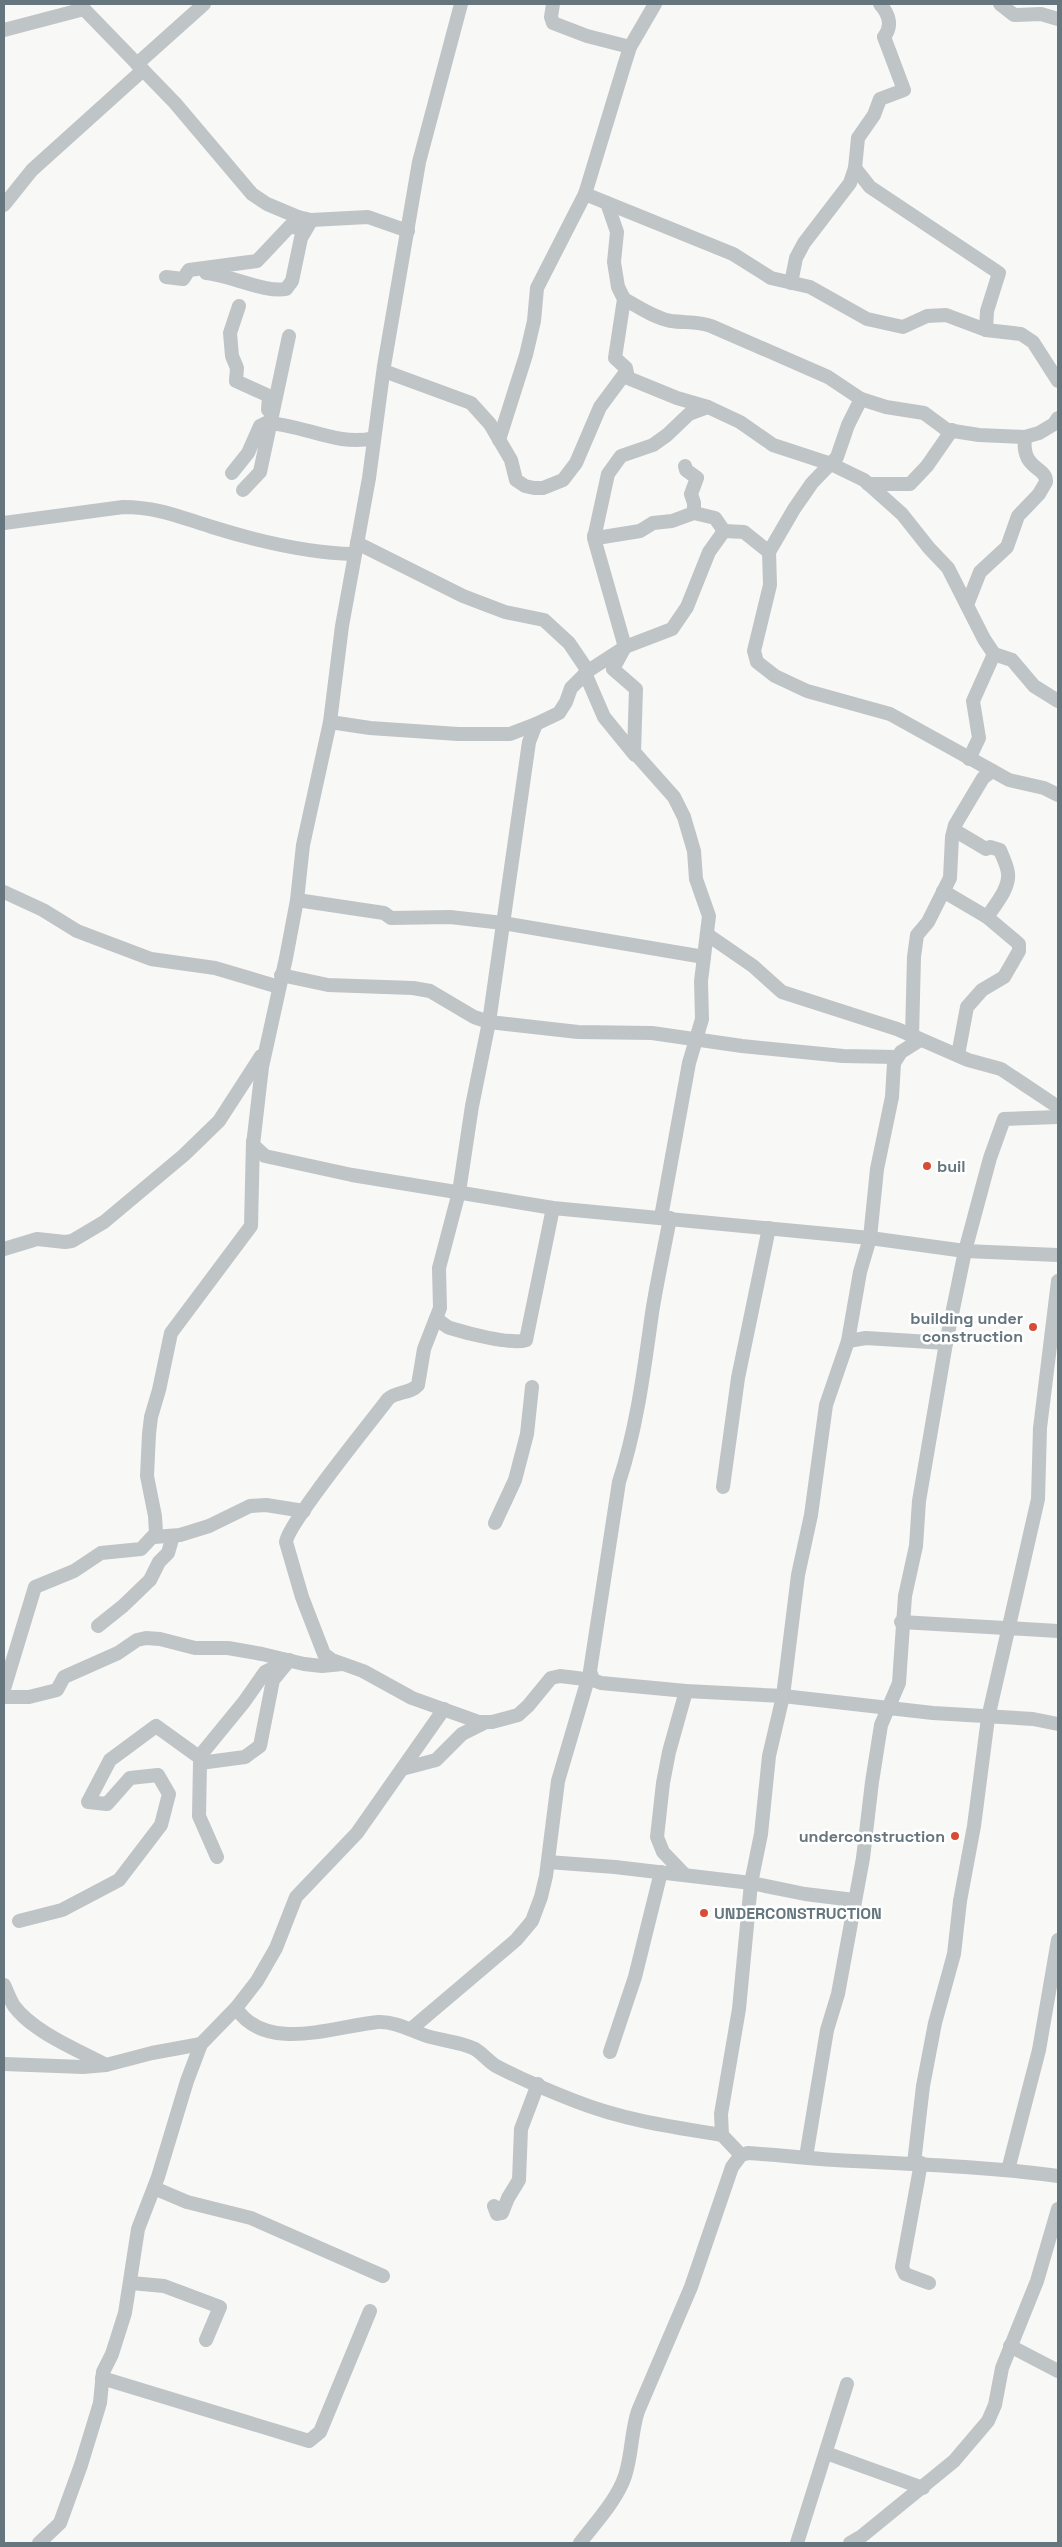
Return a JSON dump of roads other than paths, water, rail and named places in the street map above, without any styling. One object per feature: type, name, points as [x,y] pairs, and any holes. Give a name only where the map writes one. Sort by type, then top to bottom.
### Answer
[{"type":"street","points":[[4,204],[32,170],[204,4]]},
{"type":"street","points":[[4,1689],[35,1588],[74,1571],[102,1553],[141,1549],[154,1537],[156,1529],[155,1516],[147,1476],[150,1417],[159,1390],[171,1333],[251,1226],[253,1138],[265,1048],[297,900],[303,845],[330,722],[384,371],[419,162],[461,4]]},
{"type":"street","points":[[553,4],[551,17],[553,23],[587,36],[630,48]]},
{"type":"street","points":[[499,440],[526,355],[534,320],[537,288],[585,194],[630,48],[656,4]]},
{"type":"street","points":[[792,283],[796,258],[804,243],[850,183],[855,168],[858,138],[874,115],[880,99],[904,90],[884,37],[889,31],[889,16],[880,4]]},
{"type":"street","points":[[1000,4],[1011,14],[1018,16],[1041,14],[1058,19]]},
{"type":"street","points":[[4,30],[82,7],[175,103],[252,194],[267,204],[304,219],[358,216],[382,220],[408,231]]},
{"type":"street","points":[[855,168],[870,187],[998,273],[987,311],[986,330]]},
{"type":"street","points":[[585,194],[733,254],[772,278],[810,287],[867,319],[880,323],[909,326],[927,316],[946,315],[986,330],[1028,336],[1058,381]]},
{"type":"street","points":[[607,203],[617,232],[614,262],[618,288],[624,299],[655,316],[680,322],[704,323],[828,377],[861,399],[886,407],[924,413],[938,425],[952,430],[987,436],[1025,437],[1039,433],[1054,424],[1058,418]]},
{"type":"street","points":[[203,273],[220,274],[272,289],[286,289],[292,281],[304,219]]},
{"type":"street","points":[[166,277],[183,279],[190,270],[257,261],[290,226],[297,228],[304,219]]},
{"type":"street","points":[[624,299],[615,358],[626,368],[628,378],[677,398],[708,407],[752,428],[773,445],[831,464],[868,484],[902,514],[948,568],[984,640],[994,654],[1012,660],[1034,686],[1058,700]]},
{"type":"street","points":[[239,306],[230,332],[232,356],[237,368],[236,379],[269,396],[268,423]]},
{"type":"street","points":[[243,490],[260,472],[268,423],[288,336]]},
{"type":"street","points":[[384,371],[471,403],[483,415],[512,460],[518,482],[534,488],[543,488],[564,480],[576,463],[600,407],[626,372]]},
{"type":"street","points":[[861,399],[848,425],[837,457],[821,472],[794,509],[769,552],[770,586],[754,651],[757,662],[775,676],[818,696],[857,704],[890,714],[1009,780],[1044,788],[1058,795]]},
{"type":"street","points":[[635,755],[633,748],[636,689],[613,669],[626,647],[594,536],[608,474],[617,459],[631,451],[653,445],[667,435],[689,414],[708,407]]},
{"type":"street","points":[[232,473],[248,453],[260,426],[268,423],[352,442],[374,438]]},
{"type":"street","points":[[868,484],[910,484],[927,466],[952,430]]},
{"type":"street","points":[[967,605],[980,572],[1007,546],[1018,516],[1039,494],[1046,482],[1044,473],[1034,467],[1026,458],[1024,451],[1025,437]]},
{"type":"street","points":[[685,466],[686,470],[697,478],[692,494],[694,513]]},
{"type":"street","points":[[4,523],[123,507],[154,508],[213,527],[282,544],[334,554],[356,549],[463,596],[505,612],[544,620],[569,643],[586,672],[604,717],[635,755],[674,797],[684,817],[694,851],[696,879],[708,909],[708,935],[700,981],[702,1019],[689,1063],[643,1380],[627,1457],[617,1491],[590,1679],[558,1780],[548,1862],[541,1897],[532,1921],[516,1940],[411,2029]]},
{"type":"street","points":[[594,536],[604,537],[640,530],[653,523],[672,521],[694,513],[715,518],[724,531]]},
{"type":"street","points":[[724,531],[744,532],[769,552]]},
{"type":"street","points":[[330,722],[379,729],[467,734],[510,734],[536,724],[559,712],[566,702],[571,688],[586,672],[626,647],[672,629],[687,607],[709,552],[724,531]]},
{"type":"street","points":[[969,759],[979,738],[973,701],[994,654]]},
{"type":"street","points":[[484,1723],[412,1698],[363,1671],[332,1660],[321,1651],[287,1549],[286,1538],[388,1399],[417,1386],[424,1349],[437,1319],[441,1299],[439,1268],[459,1192],[472,1106],[489,1022],[529,742],[536,724]]},
{"type":"street","points":[[722,2134],[721,2114],[739,2009],[750,1883],[761,1834],[769,1756],[783,1696],[798,1575],[811,1515],[826,1405],[848,1341],[860,1272],[870,1238],[877,1169],[892,1097],[892,1071],[896,1057],[916,1039],[916,941],[928,922],[952,868],[954,830],[983,778],[992,771]]},
{"type":"street","points":[[954,830],[982,847],[1000,850],[1002,859],[1007,866],[1008,879],[1006,887],[987,917]]},
{"type":"street","points":[[943,891],[987,917],[1017,940],[1019,951],[1004,976],[982,990],[968,1006],[958,1055]]},
{"type":"street","points":[[4,892],[43,910],[77,931],[150,958],[280,981],[430,990],[474,1017],[489,1022],[578,1032],[652,1033],[697,1040],[843,1056],[896,1057]]},
{"type":"street","points":[[297,900],[384,913],[390,918],[450,917],[503,923],[704,957]]},
{"type":"street","points":[[708,935],[753,966],[782,992],[897,1029],[916,1039],[1000,1070],[1058,1107]]},
{"type":"street","points":[[4,1249],[37,1238],[65,1242],[72,1241],[104,1222],[184,1155],[219,1121],[265,1048]]},
{"type":"street","points":[[806,2157],[827,2030],[838,1994],[854,1900],[864,1858],[872,1782],[881,1725],[896,1693],[898,1683],[901,1622],[916,1546],[919,1502],[964,1251],[990,1158],[1004,1119],[1058,1117]]},
{"type":"street","points":[[253,1138],[254,1146],[265,1156],[352,1175],[553,1208],[870,1238],[964,1251],[1058,1256]]},
{"type":"street","points":[[437,1319],[450,1328],[489,1337],[520,1341],[528,1338],[553,1208]]},
{"type":"street","points":[[723,1487],[740,1368],[769,1228]]},
{"type":"street","points":[[928,2282],[906,2274],[902,2267],[918,2163],[923,2086],[935,2023],[954,1954],[960,1901],[974,1826],[988,1718],[1038,1499],[1040,1428],[1056,1312],[1058,1281]]},
{"type":"street","points":[[848,1341],[871,1338],[946,1344]]},
{"type":"street","points":[[495,1523],[518,1471],[527,1434],[532,1387]]},
{"type":"street","points":[[154,1537],[173,1536],[219,1522],[250,1506],[266,1504],[304,1511]]},
{"type":"street","points":[[98,1626],[124,1606],[150,1580],[159,1562],[168,1552],[173,1536]]},
{"type":"street","points":[[901,1622],[1058,1631]]},
{"type":"street","points":[[4,1697],[29,1697],[57,1690],[66,1676],[118,1654],[138,1640],[146,1638],[160,1639],[195,1648],[228,1648],[322,1666],[343,1664]]},
{"type":"street","points":[[217,1857],[199,1816],[200,1763],[244,1757],[260,1746],[273,1680],[289,1660]]},
{"type":"street","points":[[19,1921],[62,1910],[119,1880],[161,1825],[169,1794],[158,1775],[130,1778],[107,1804],[88,1802],[110,1760],[156,1726],[199,1757],[244,1702],[265,1672],[289,1660]]},
{"type":"street","points":[[402,1769],[436,1760],[462,1734],[484,1723],[518,1715],[551,1678],[560,1676],[590,1679],[601,1683],[686,1691],[783,1696],[988,1718],[1033,1719],[1058,1724]]},
{"type":"street","points":[[685,1875],[663,1852],[657,1837],[663,1783],[669,1752],[686,1691]]},
{"type":"street","points":[[39,2543],[62,2519],[98,2412],[102,2378],[125,2314],[138,2230],[154,2188],[187,2081],[202,2044],[236,2008],[257,1981],[272,1956],[296,1897],[357,1833],[444,1709]]},
{"type":"street","points":[[548,1862],[661,1872],[750,1883],[805,1894],[854,1900]]},
{"type":"street","points":[[610,2052],[637,1968],[661,1872]]},
{"type":"street","points":[[1008,2170],[1039,2050],[1058,1940]]},
{"type":"street","points":[[4,1985],[13,2005],[21,2014],[48,2034],[106,2065]]},
{"type":"street","points":[[236,2008],[250,2024],[262,2029],[289,2034],[318,2034],[380,2022],[411,2029],[424,2035],[475,2049],[497,2067],[612,2114],[722,2134],[741,2155]]},
{"type":"street","points":[[4,2064],[42,2067],[106,2065],[152,2052],[202,2044]]},
{"type":"street","points":[[494,2206],[497,2214],[502,2213],[508,2198],[519,2180],[521,2130],[538,2084]]},
{"type":"street","points":[[580,2543],[618,2490],[625,2476],[638,2411],[691,2287],[732,2167],[741,2155],[748,2153],[918,2163],[1058,2176]]},
{"type":"street","points":[[154,2188],[186,2202],[251,2218],[383,2276]]},
{"type":"street","points":[[850,2543],[862,2536],[923,2488],[954,2461],[988,2421],[995,2405],[1002,2368],[1038,2281],[1058,2209]]},
{"type":"street","points":[[131,2283],[164,2286],[220,2307],[206,2340]]},
{"type":"street","points":[[102,2378],[309,2442],[320,2432],[370,2311]]},
{"type":"street","points":[[1010,2346],[1058,2371]]},
{"type":"street","points":[[797,2543],[847,2384]]},
{"type":"street","points":[[826,2453],[923,2488]]},
{"type":"place","name":"buil","points":[[927,1166]]},
{"type":"place","name":"building under construction","points":[[1033,1327]]},
{"type":"place","name":"underconstruction","points":[[955,1836]]},
{"type":"place","name":"UNDERCONSTRUCTION","points":[[704,1913]]}]
